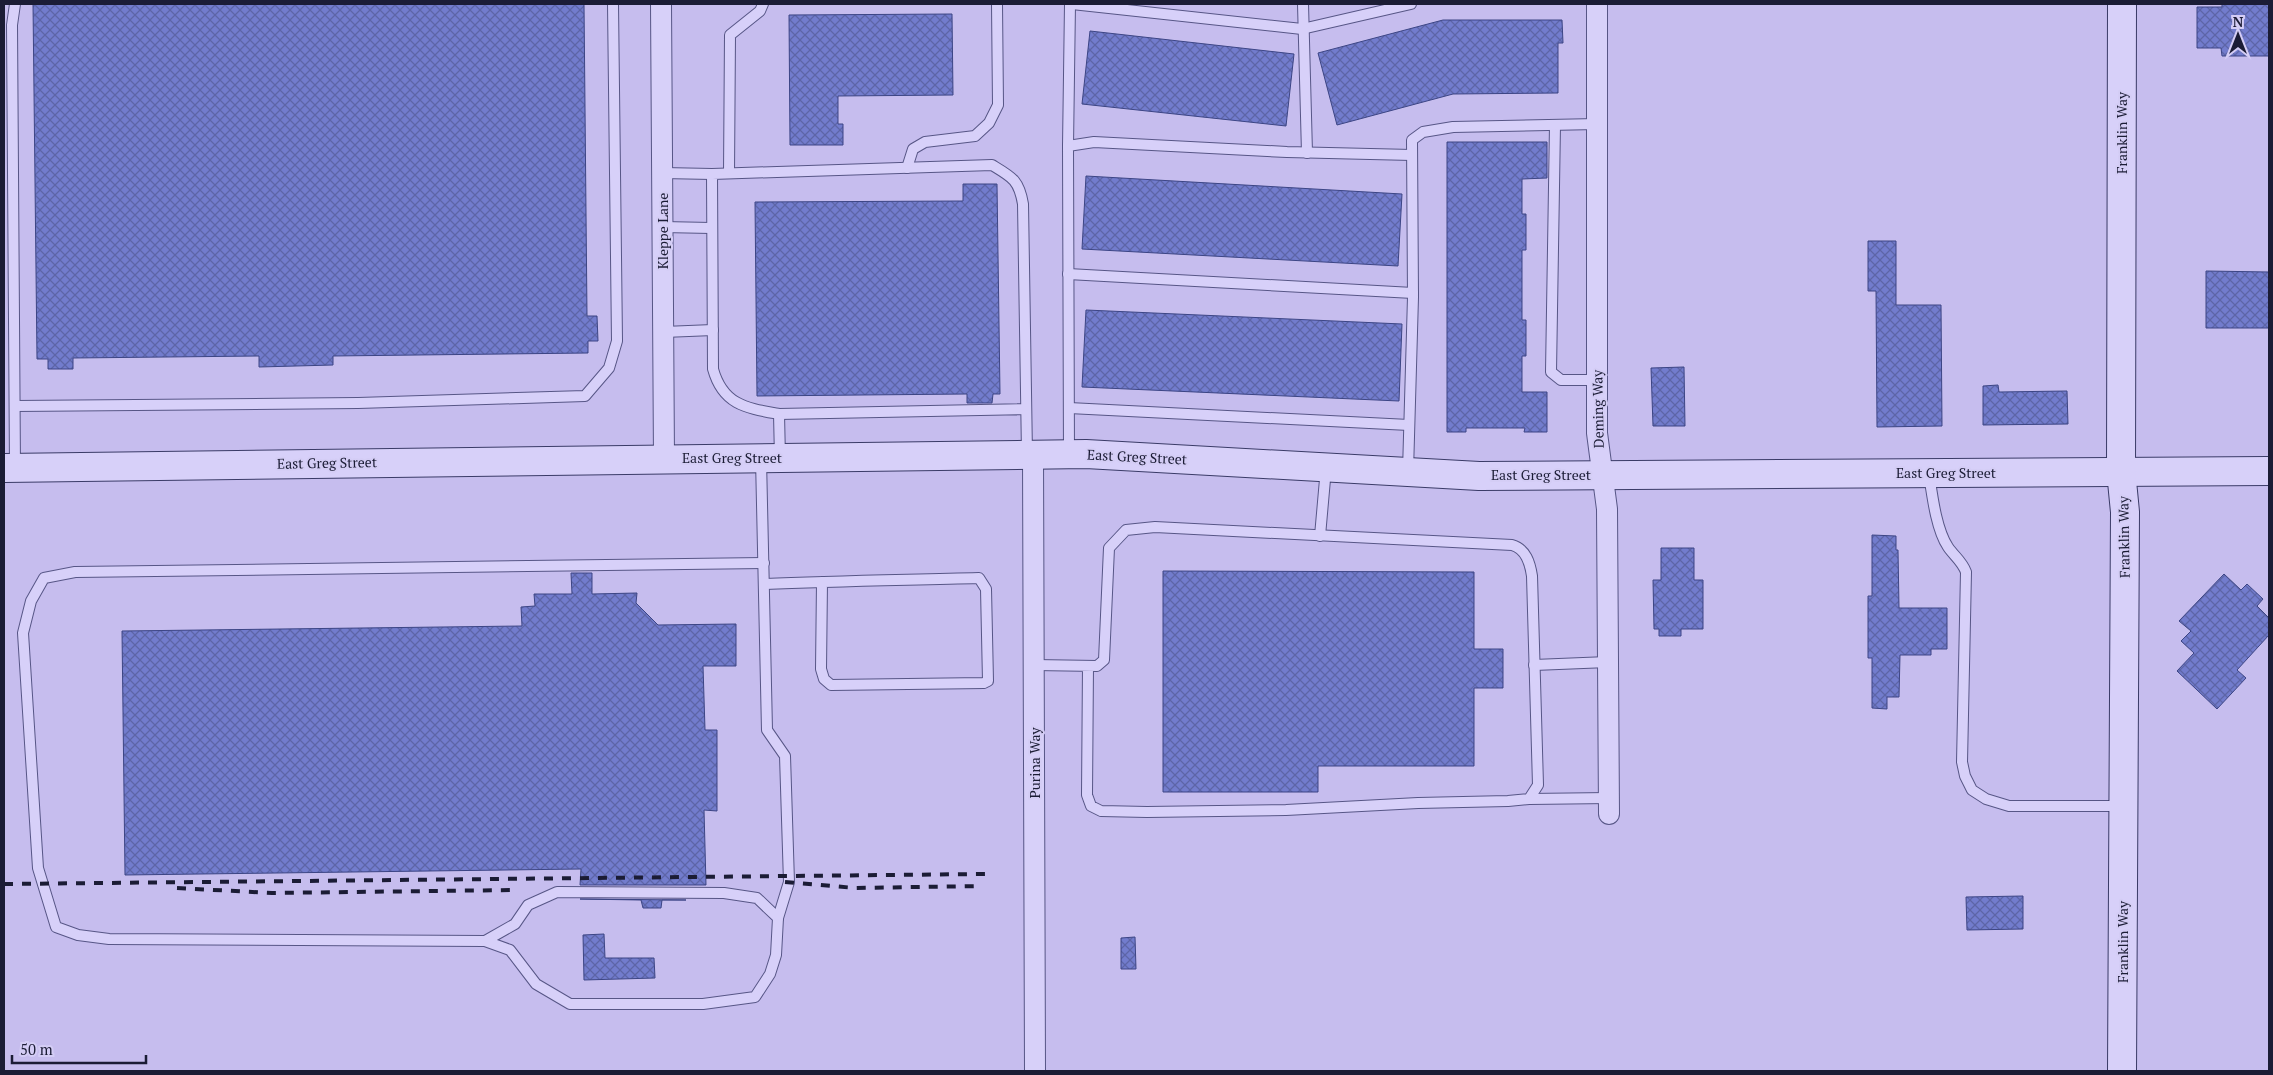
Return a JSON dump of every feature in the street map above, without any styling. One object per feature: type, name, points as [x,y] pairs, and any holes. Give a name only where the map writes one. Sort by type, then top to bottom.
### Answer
[{"type":"main road","name":"Franklin Way","points":[[2122,4],[2121,472],[2125,512],[2122,1071]]},
{"type":"main road","name":"East Greg Street","points":[[9,467],[1069,454],[1480,476],[2269,471]]},
{"type":"street","name":"Kleppe Lane","points":[[661,4],[664,458]]},
{"type":"street","name":"Deming Way","points":[[1597,4],[1597,433],[1601,475],[1607,509],[1609,806]]},
{"type":"street","name":"Purina Way","points":[[1030,455],[1034,666],[1035,1071]]},
{"type":"lane","points":[[9,467],[15,406],[12,25],[15,4]]},
{"type":"lane","points":[[15,406],[358,404],[585,396],[609,368],[617,341],[613,4]]},
{"type":"lane","points":[[729,173],[730,35],[760,12],[763,4]]},
{"type":"lane","points":[[907,168],[913,149],[925,142],[975,136],[989,123],[998,105],[997,4]]},
{"type":"lane","points":[[1069,454],[1068,146],[1071,4],[1302,29],[1411,4]]},
{"type":"lane","points":[[1303,4],[1302,29],[1307,153]]},
{"type":"lane","points":[[1408,472],[1413,293],[1412,140],[1423,132],[1453,127],[1597,124]]},
{"type":"lane","points":[[1555,125],[1551,372],[1560,380],[1597,380]]},
{"type":"lane","points":[[1068,146],[1094,142],[1307,153],[1412,155]]},
{"type":"lane","points":[[663,173],[712,174],[992,166],[1014,178],[1020,188],[1023,204],[1026,409],[1030,455]]},
{"type":"lane","points":[[712,174],[713,369],[717,382],[728,397],[745,408],[779,414],[1026,409]]},
{"type":"lane","points":[[663,227],[712,228]]},
{"type":"lane","points":[[1068,274],[1413,293]]},
{"type":"lane","points":[[664,332],[713,330]]},
{"type":"lane","points":[[1069,408],[1409,425]]},
{"type":"lane","points":[[764,563],[75,572],[44,578],[31,601],[23,633],[38,868],[56,927],[78,935],[109,939],[486,941],[510,950],[536,984],[570,1004],[702,1004],[754,998],[770,974],[776,956],[778,918],[789,882],[785,756],[767,730],[764,563],[770,458],[779,414]]},
{"type":"lane","points":[[1320,536],[1326,467]]},
{"type":"lane","points":[[1928,473],[1933,506],[1947,546],[1963,563],[1966,572],[1962,762],[1965,776],[1972,790],[1986,799],[2009,806],[2123,806]]},
{"type":"lane","points":[[1034,666],[1097,666],[1104,660],[1109,548],[1126,530],[1154,527],[1516,546],[1525,554],[1532,576],[1538,785],[1529,799]]},
{"type":"lane","points":[[765,584],[822,582],[979,578],[986,590],[988,681],[984,683],[832,685],[824,679],[821,669],[822,582]]},
{"type":"lane","points":[[1534,664],[1608,662]]},
{"type":"lane","points":[[1088,666],[1086,795],[1091,806],[1100,811],[1286,810],[1529,799],[1609,806]]},
{"type":"lane","points":[[486,941],[516,924],[528,905],[557,892],[724,893],[757,898],[778,918]]},
{"type":"building","points":[[33,4],[584,4],[587,316],[597,316],[598,341],[588,341],[588,353],[333,356],[333,365],[259,367],[259,356],[73,358],[73,369],[48,369],[48,359],[37,359]]},
{"type":"building","points":[[2222,4],[2269,4],[2269,56],[2222,56],[2221,48],[2197,48],[2197,7],[2222,7]]},
{"type":"building","points":[[952,14],[953,95],[838,96],[838,124],[843,124],[843,145],[790,145],[789,15]]},
{"type":"building","points":[[1443,20],[1562,20],[1563,43],[1558,43],[1558,93],[1453,94],[1337,125],[1318,53]]},
{"type":"building","points":[[1090,31],[1294,54],[1286,126],[1082,104]]},
{"type":"building","points":[[1447,142],[1547,142],[1547,178],[1522,179],[1522,214],[1526,214],[1526,250],[1522,250],[1522,320],[1526,320],[1526,356],[1522,356],[1522,392],[1547,392],[1547,432],[1524,432],[1525,428],[1466,428],[1466,432],[1447,432]]},
{"type":"building","points":[[1086,176],[1402,194],[1398,266],[1082,249]]},
{"type":"building","points":[[963,184],[997,184],[1000,394],[993,394],[992,403],[967,403],[967,394],[757,396],[755,202],[963,201]]},
{"type":"building","points":[[1868,241],[1896,241],[1896,305],[1941,305],[1942,426],[1877,427],[1876,291],[1868,291]]},
{"type":"building","points":[[2206,271],[2269,272],[2269,328],[2206,328]]},
{"type":"building","points":[[1086,310],[1402,324],[1399,401],[1082,387]]},
{"type":"building","points":[[1684,367],[1685,426],[1653,426],[1651,368]]},
{"type":"building","points":[[1998,385],[1999,392],[2067,391],[2068,424],[1983,425],[1983,386]]},
{"type":"building","points":[[1872,535],[1896,536],[1899,608],[1947,608],[1947,649],[1931,649],[1931,655],[1900,655],[1899,697],[1887,697],[1887,709],[1872,708],[1872,658],[1868,658],[1868,596],[1872,596]]},
{"type":"building","points":[[1661,548],[1694,548],[1694,580],[1703,580],[1703,629],[1681,629],[1681,636],[1659,636],[1659,629],[1654,629],[1653,580],[1661,580]]},
{"type":"building","points":[[1163,571],[1474,572],[1474,649],[1503,649],[1503,688],[1474,688],[1474,766],[1318,766],[1318,792],[1163,792]]},
{"type":"building","points":[[571,573],[592,573],[592,594],[637,593],[636,603],[658,625],[736,624],[736,666],[703,666],[705,730],[717,730],[717,811],[704,810],[706,885],[580,885],[581,869],[125,875],[122,631],[522,626],[521,607],[535,606],[534,594],[572,594]]},
{"type":"building","points":[[2224,574],[2241,590],[2247,584],[2263,599],[2257,606],[2269,618],[2269,635],[2237,670],[2246,678],[2217,709],[2177,671],[2194,653],[2181,641],[2191,631],[2179,621]]},
{"type":"building","points":[[2023,896],[2023,929],[1967,930],[1966,897]]},
{"type":"building","points":[[580,899],[686,900],[662,900],[661,908],[643,908],[641,900]]},
{"type":"building","points":[[604,934],[605,958],[654,958],[655,978],[584,980],[583,935]]},
{"type":"building","points":[[1135,937],[1136,969],[1121,969],[1121,938]]},
{"type":"railway","points":[[4,884],[985,874]]},
{"type":"railway","points":[[785,882],[855,888],[982,886]]},
{"type":"railway","points":[[177,888],[272,893],[514,890]]}]
